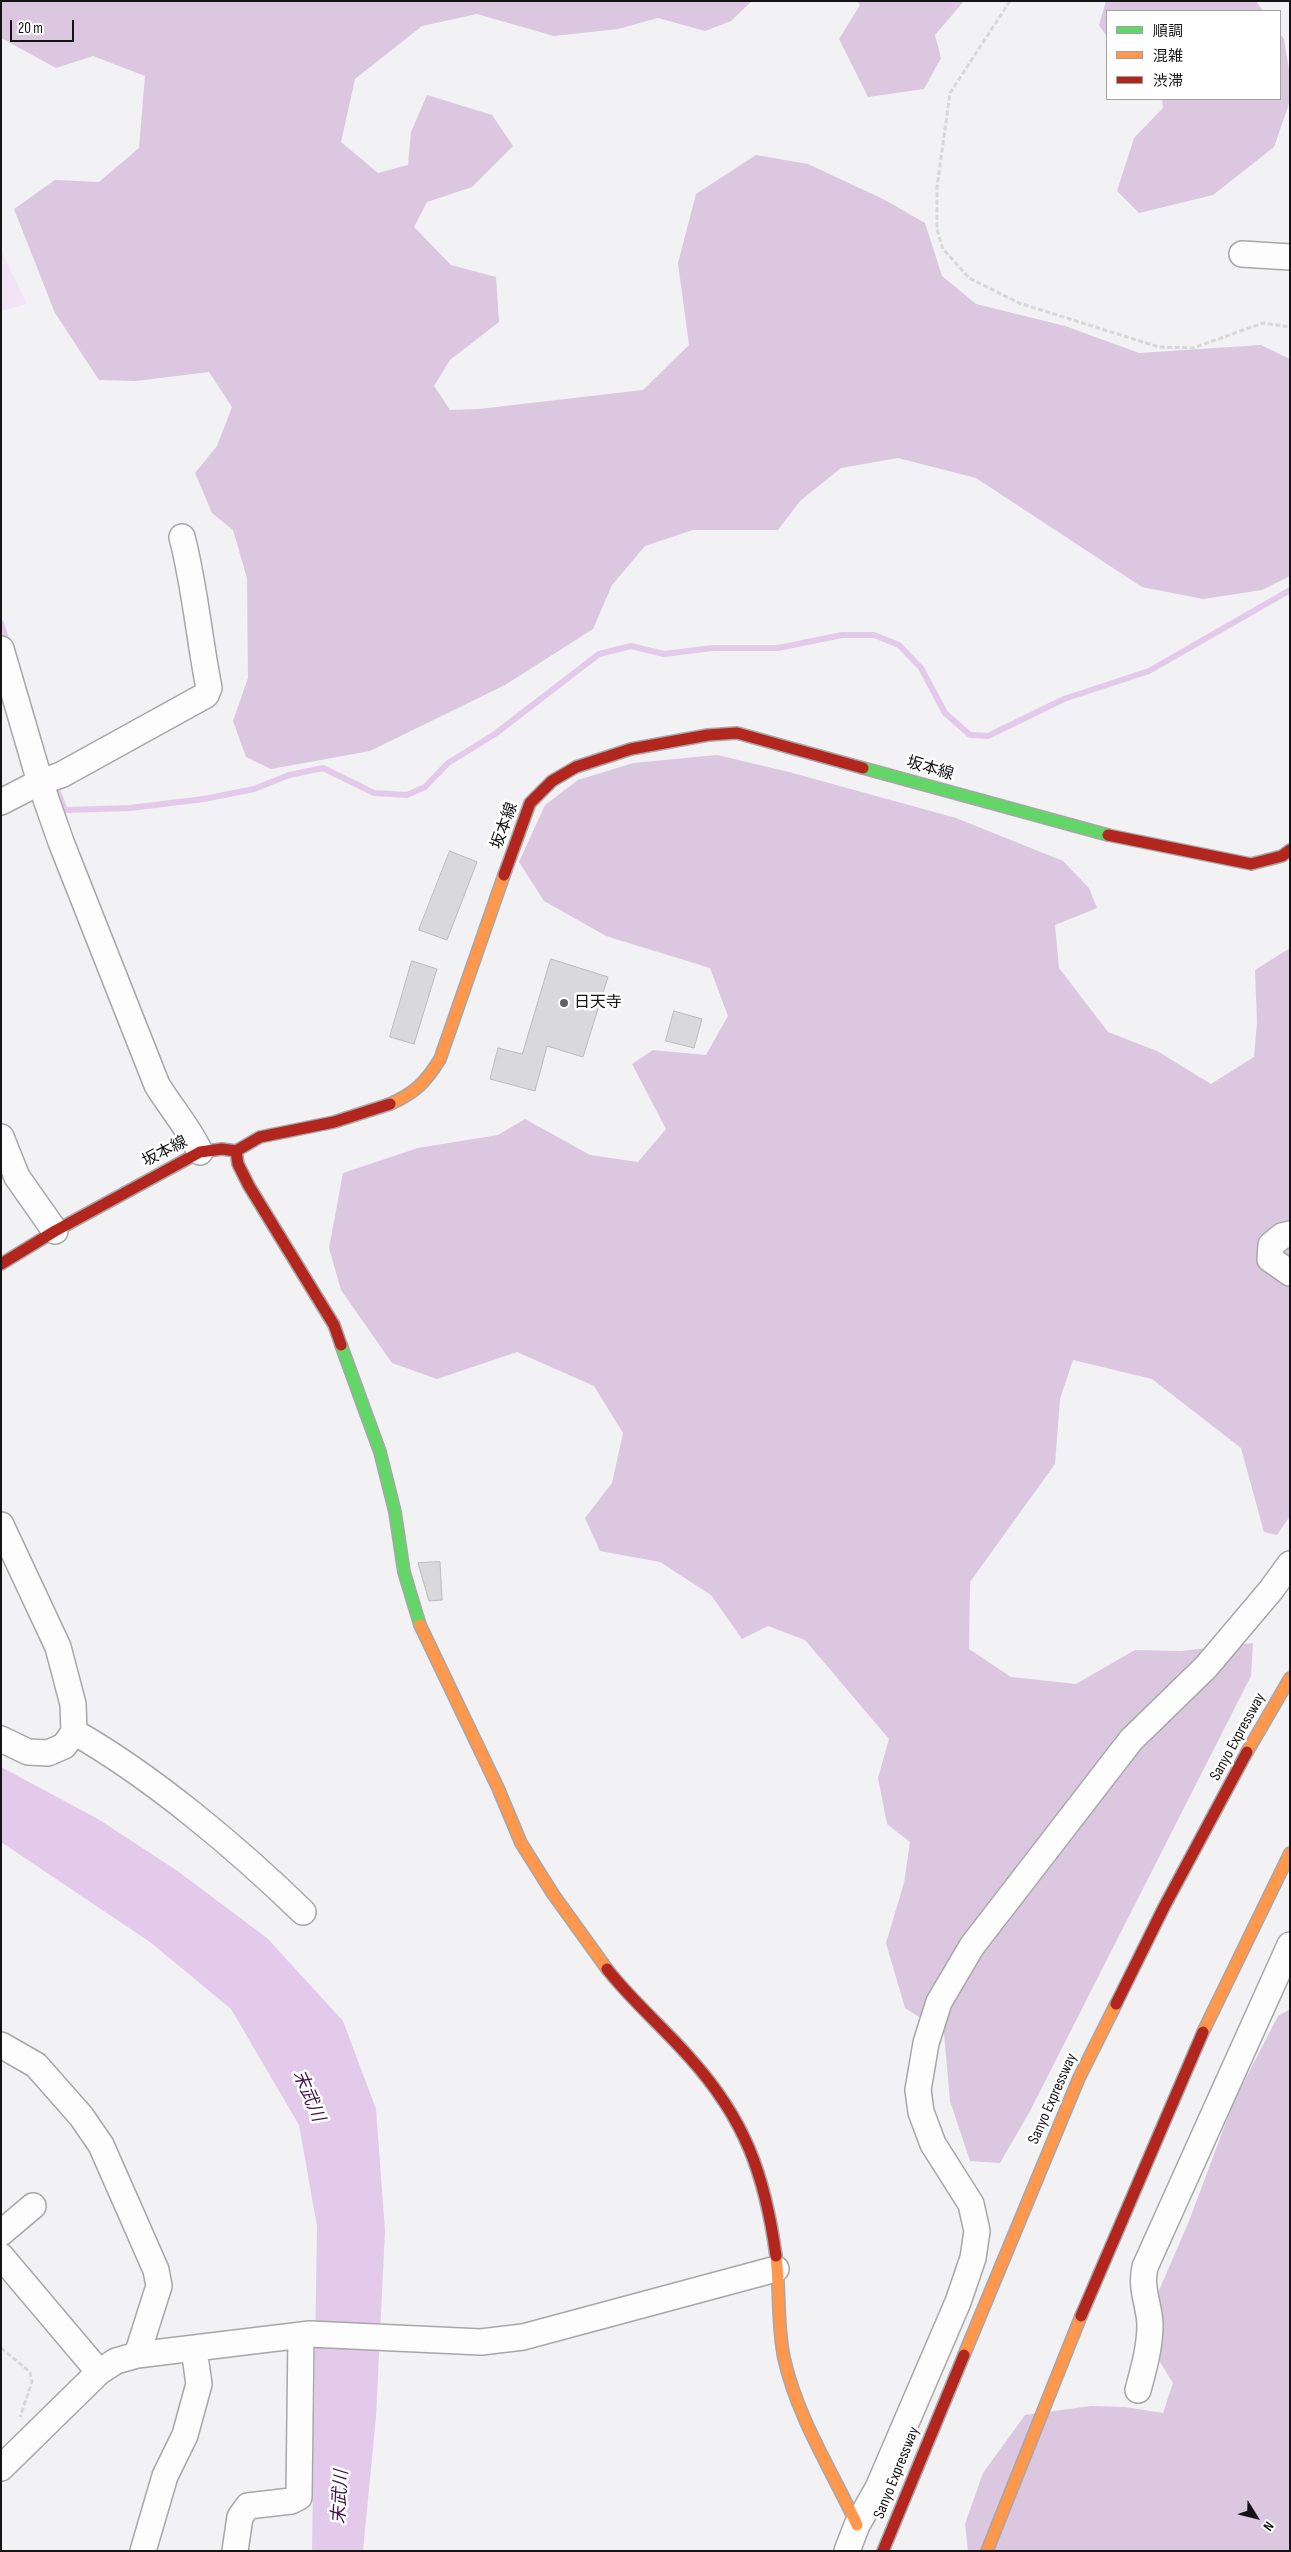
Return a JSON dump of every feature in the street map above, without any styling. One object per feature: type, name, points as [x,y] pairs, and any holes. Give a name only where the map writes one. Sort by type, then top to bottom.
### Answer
[{"type":"main road","name":"坂本線","points":[[1,1264],[55,1231],[200,1152],[236,1151],[260,1137],[334,1122],[376,1109],[404,1098],[427,1081],[440,1058],[477,948],[530,803],[552,781],[576,766],[631,749],[708,735],[738,733],[1087,830],[1209,857],[1251,864],[1282,856],[1290,850]]},
{"type":"main road","points":[[236,1151],[238,1164],[248,1186],[334,1325],[380,1452],[395,1512],[404,1572],[421,1629],[498,1788],[505,1809],[549,1889],[590,1947],[623,1988],[678,2043],[716,2089],[742,2131],[759,2171],[770,2216],[780,2299],[780,2339],[791,2378],[809,2423],[857,2525]]},
{"type":"main road","name":"Sanyo Expressway","points":[[883,2551],[1079,2078],[1164,1907],[1261,1726],[1290,1678]]},
{"type":"main road","points":[[987,2551],[1138,2182],[1244,1942],[1290,1853]]},
{"type":"street","points":[[1242,254],[1290,258]]},
{"type":"street","points":[[1,802],[49,779],[206,695],[209,688],[199,638],[195,595],[182,537]]},
{"type":"street","points":[[1,649],[49,779],[61,842],[157,1085],[172,1110],[193,1136],[200,1152]]},
{"type":"street","points":[[1,1137],[17,1178],[55,1231]]},
{"type":"street","points":[[1290,1234],[1282,1236],[1270,1245],[1270,1259],[1290,1273]]},
{"type":"street","points":[[1,1525],[58,1647],[73,1704],[74,1732],[64,1746],[48,1753],[28,1752],[1,1739]]},
{"type":"street","points":[[847,2551],[857,2525],[882,2479],[958,2302],[973,2258],[976,2231],[971,2204],[932,2144],[921,2112],[918,2090],[926,2043],[939,2002],[972,1946],[1131,1740],[1206,1667],[1271,1590],[1290,1564]]},
{"type":"street","points":[[74,1732],[100,1747],[162,1792],[249,1862],[302,1912]]},
{"type":"street","points":[[1138,2390],[1148,2349],[1150,2323],[1142,2281],[1144,2267],[1290,1945]]},
{"type":"street","points":[[1,2045],[36,2065],[81,2116],[100,2145],[152,2261],[159,2286],[137,2355]]},
{"type":"street","points":[[1,2233],[33,2206]]},
{"type":"street","points":[[1,2256],[99,2372]]},
{"type":"street","points":[[1,2468],[99,2372],[116,2362],[137,2355],[305,2334],[481,2342],[523,2337],[776,2269]]},
{"type":"street","points":[[235,2551],[240,2517],[248,2506],[291,2502],[300,2497],[305,2334]]},
{"type":"street","points":[[143,2551],[159,2494],[185,2435],[199,2384],[194,2349]]},
{"type":"path","points":[[1010,1],[968,62],[950,93],[937,187],[937,230],[943,249],[968,278],[1019,303],[1159,347],[1193,348],[1263,323],[1290,327]]},
{"type":"path","points":[[1,2348],[30,2372],[32,2382],[21,2410],[18,2440],[22,2447]]},
{"type":"shaded area","points":[[1,1],[752,1],[731,21],[705,31],[658,18],[618,29],[554,36],[477,14],[422,26],[355,79],[341,142],[378,173],[408,165],[411,132],[427,95],[492,115],[513,146],[472,187],[427,202],[414,227],[451,265],[496,277],[499,322],[450,360],[434,386],[450,410],[479,409],[643,390],[689,345],[678,263],[696,194],[756,155],[808,164],[885,200],[925,223],[942,276],[976,304],[1065,326],[1139,353],[1261,345],[1290,359],[1290,576],[1262,590],[1203,599],[1142,587],[976,478],[898,458],[841,468],[800,501],[778,530],[693,530],[645,546],[612,585],[593,629],[505,685],[370,751],[271,769],[246,757],[233,721],[248,678],[247,578],[233,530],[212,513],[195,473],[217,446],[232,407],[209,372],[136,381],[99,380],[55,313],[14,209],[55,180],[99,182],[139,148],[145,76],[93,56],[56,68],[1,38]]},
{"type":"shaded area","points":[[857,1],[964,1],[935,35],[941,58],[924,89],[868,97],[839,39],[860,5]]},
{"type":"shaded area","points":[[1106,1],[1256,1],[1262,10],[1106,10],[1106,36],[1099,25]]},
{"type":"shaded area","points":[[1281,35],[1284,39],[1290,76],[1290,101],[1274,147],[1213,195],[1139,213],[1117,191],[1134,138],[1163,108],[1162,100],[1281,100]]},
{"type":"shaded area","points":[[1,250],[27,304],[1,311]]},
{"type":"shaded area","points":[[717,755],[789,772],[956,818],[1063,861],[1089,888],[1097,908],[1055,925],[1059,968],[1108,1032],[1157,1051],[1211,1084],[1254,1057],[1257,1022],[1255,970],[1290,948],[1290,1516],[1277,1535],[1264,1532],[1241,1448],[1152,1379],[1073,1360],[1060,1399],[1055,1464],[970,1582],[969,1649],[1011,1677],[1076,1684],[1135,1650],[1181,1651],[1253,1643],[1251,1676],[1030,2111],[1000,2163],[970,2161],[950,2101],[944,2033],[905,2008],[886,1943],[904,1883],[910,1842],[887,1824],[878,1778],[889,1739],[805,1640],[768,1626],[742,1639],[711,1595],[660,1562],[600,1551],[585,1518],[612,1483],[623,1433],[594,1386],[517,1352],[437,1379],[392,1363],[341,1290],[329,1248],[343,1173],[418,1148],[498,1135],[525,1119],[590,1155],[638,1162],[666,1129],[632,1064],[653,1050],[706,1055],[728,1016],[710,968],[606,936],[544,901],[519,862],[545,805],[578,780],[633,763]]},
{"type":"shaded area","points":[[1290,2009],[1290,2551],[968,2551],[965,2524],[983,2473],[1025,2415],[1091,2406],[1125,2407],[1163,2413],[1173,2383],[1157,2357],[1154,2302],[1189,2221],[1234,2101],[1278,2016]]},
{"type":"water","name":"末武川","points":[[1,1767],[98,1819],[179,1872],[267,1938],[343,2021],[376,2109],[385,2231],[376,2417],[363,2551],[312,2551],[317,2226],[299,2125],[231,2009],[150,1942],[1,1842]]},
{"type":"building","points":[[450,851],[477,862],[447,940],[419,930]]},
{"type":"building","points":[[551,959],[608,977],[583,1057],[547,1046],[535,1091],[490,1079],[498,1048],[522,1054]]},
{"type":"building","points":[[412,961],[437,969],[414,1044],[390,1037]]},
{"type":"building","points":[[674,1011],[702,1019],[694,1048],[666,1041]]},
{"type":"building","points":[[440,1562],[442,1600],[429,1601],[418,1563]]},
{"type":"waterway","points":[[54,782],[65,810],[130,808],[204,799],[254,789],[289,775],[323,768],[374,793],[407,795],[425,787],[448,763],[495,734],[599,654],[631,646],[664,654],[713,648],[778,648],[842,635],[874,635],[899,645],[921,668],[945,713],[970,735],[988,736],[1064,699],[1149,671],[1290,590]]},
{"type":"waterway","points":[[1,623],[8,645]]},
{"type":"traffic: fast","points":[[863,768],[1108,835]]},
{"type":"traffic: fast","points":[[341,1345],[380,1452],[395,1512],[404,1572],[420,1625]]},
{"type":"traffic: slow","points":[[390,1104],[406,1096],[419,1086],[440,1059],[504,875]]},
{"type":"traffic: slow","points":[[420,1625],[498,1788],[521,1843],[553,1894],[607,1969]]},
{"type":"traffic: slow","points":[[1247,1752],[1290,1678]]},
{"type":"traffic: slow","points":[[1203,2032],[1290,1853]]},
{"type":"traffic: slow","points":[[964,2355],[1079,2078],[1116,2004]]},
{"type":"traffic: slow","points":[[776,2256],[780,2333],[790,2380],[806,2423],[857,2525]]},
{"type":"traffic: slow","points":[[987,2551],[1081,2316]]},
{"type":"traffic: jam","points":[[504,875],[530,803],[552,781],[576,767],[631,749],[708,735],[737,733],[863,768]]},
{"type":"traffic: jam","points":[[1108,835],[1251,864],[1282,856],[1290,850]]},
{"type":"traffic: jam","points":[[1,1264],[55,1231],[200,1152],[222,1149],[236,1151],[260,1137],[334,1122],[390,1104]]},
{"type":"traffic: jam","points":[[236,1151],[238,1164],[249,1186],[334,1325],[341,1345]]},
{"type":"traffic: jam","points":[[1116,2004],[1164,1907],[1247,1752]]},
{"type":"traffic: jam","points":[[607,1969],[690,2058],[725,2103],[750,2150],[766,2199],[776,2256]]},
{"type":"traffic: jam","points":[[1081,2316],[1203,2032]]},
{"type":"traffic: jam","points":[[883,2551],[964,2355]]},
{"type":"place","name":"日天寺","points":[[564,1003]]}]
